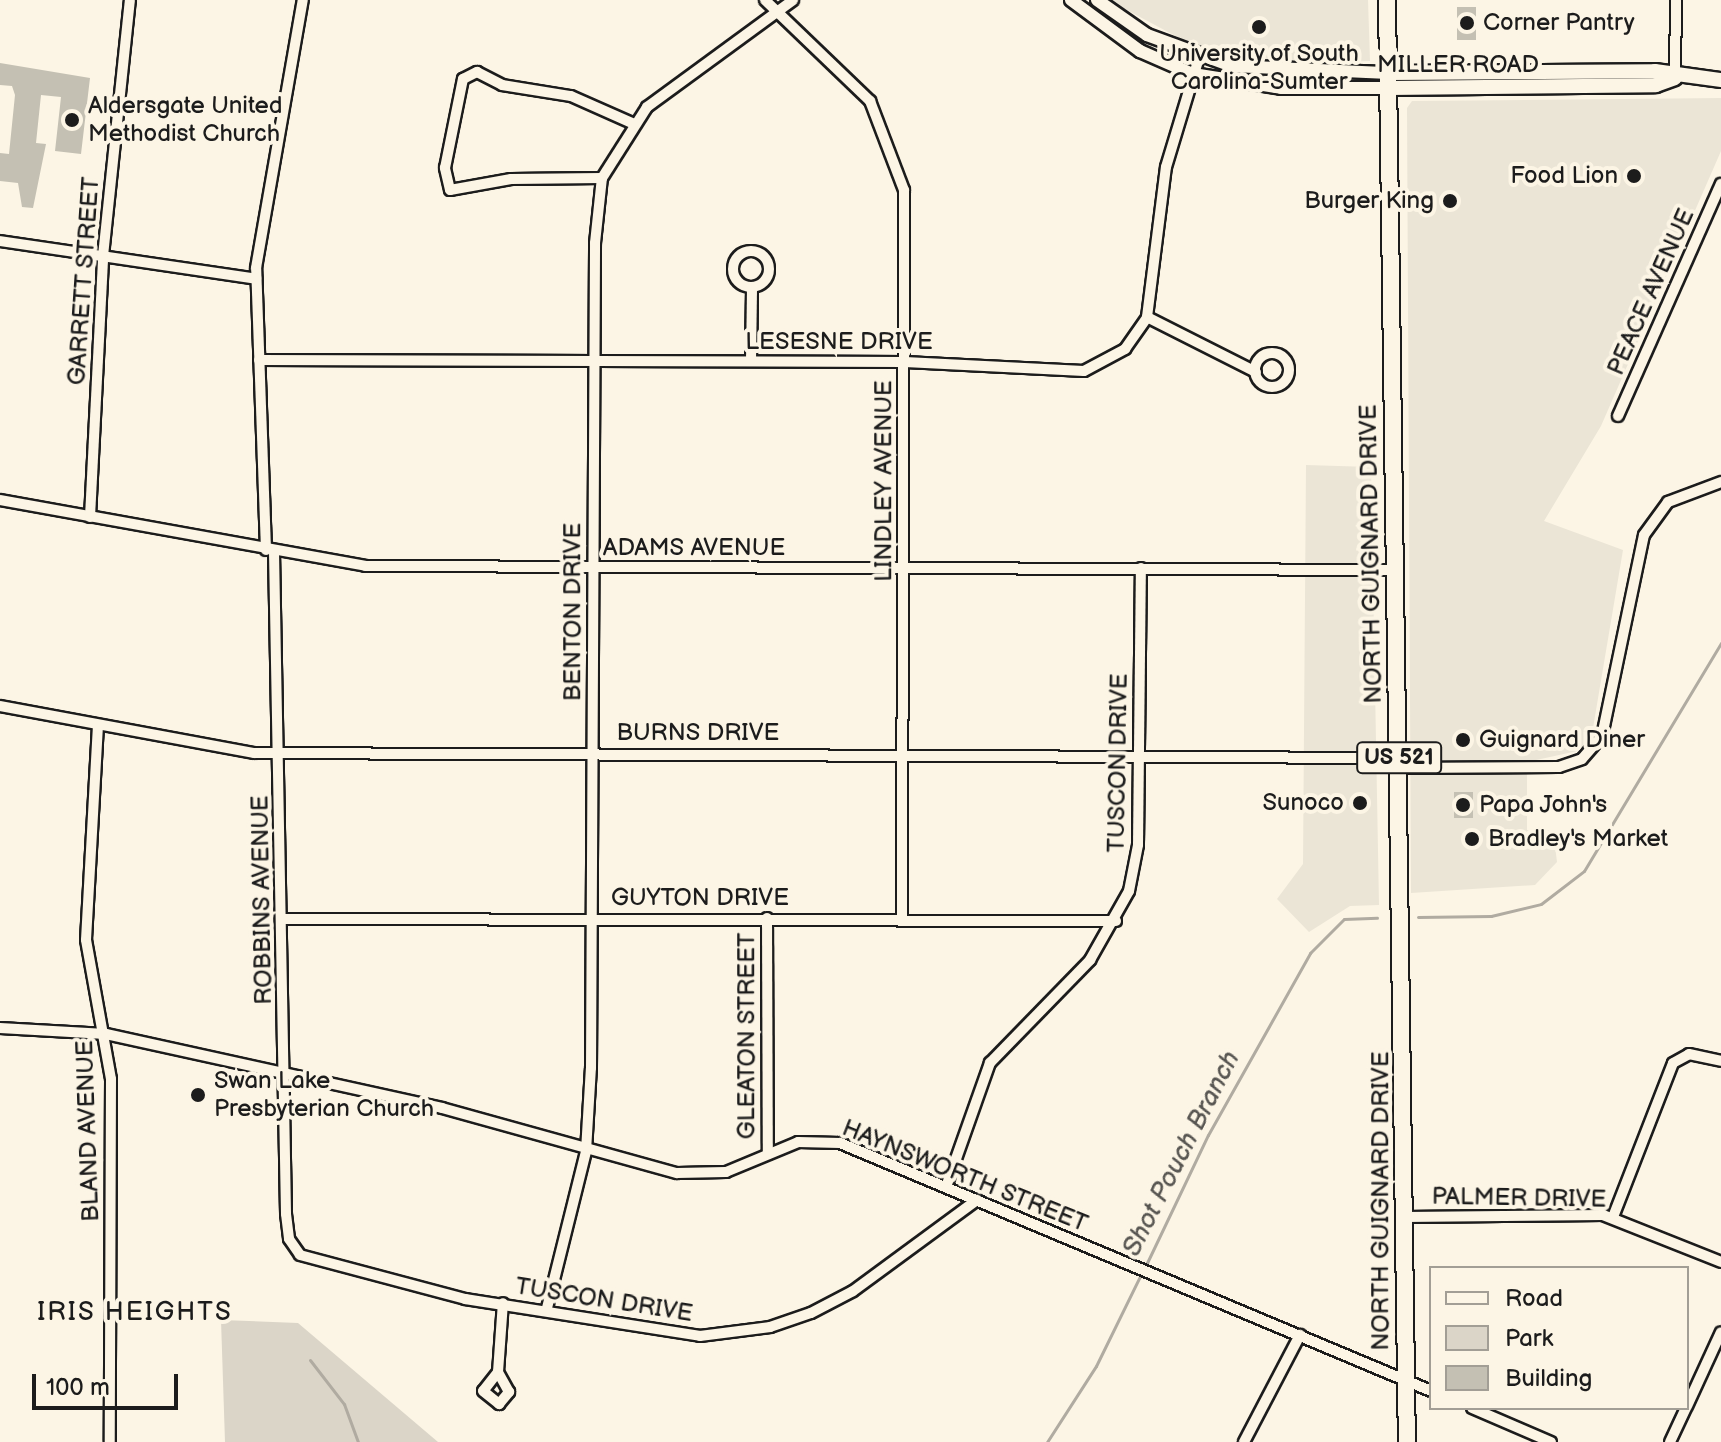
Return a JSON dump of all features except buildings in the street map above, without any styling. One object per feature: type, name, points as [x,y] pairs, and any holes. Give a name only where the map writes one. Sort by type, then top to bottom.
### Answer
[{"type":"highway","name":"NORTH GUIGNARD DRIVE","points":[[1387,0],[1407,1442]]},
{"type":"main road","name":"MILLER ROAD","points":[[1389,81],[1656,85],[1675,78],[1721,80]]},
{"type":"street","name":"GARRETT STREET","points":[[90,517],[103,256],[130,0]]},
{"type":"street","name":"ROBBINS AVENUE","points":[[293,1246],[286,1214],[279,753],[256,279],[303,0]]},
{"type":"street","name":"LINDLEY AVENUE","points":[[765,0],[850,76],[881,120],[896,156],[905,202],[902,918]]},
{"type":"street","name":"BENTON DRIVE","points":[[547,1308],[586,1151],[595,361],[602,178],[632,123],[659,95],[793,0]]},
{"type":"street","name":"MILLER ROAD","points":[[1071,0],[1140,51],[1193,74],[1281,88],[1389,81]]},
{"type":"street","name":"MILLER ROAD","points":[[1097,0],[1147,35],[1199,58],[1287,73],[1389,81]]},
{"type":"street","points":[[1675,78],[1676,0]]},
{"type":"street","name":"LESESNE DRIVE","points":[[259,360],[905,362],[1084,371],[1125,349],[1147,317],[1166,167],[1199,58]]},
{"type":"street","points":[[602,178],[511,179],[450,190],[445,168],[463,79],[472,71],[502,85],[571,96],[632,123]]},
{"type":"street","name":"PEACE AVENUE","points":[[1618,416],[1721,186]]},
{"type":"street","points":[[0,241],[256,279]]},
{"type":"street","points":[[751,361],[752,288]]},
{"type":"street","points":[[1147,317],[1256,372]]},
{"type":"street","name":"BURNS DRIVE","points":[[0,706],[98,725],[279,753],[1140,755],[1559,767],[1582,759],[1606,721],[1644,535],[1668,502],[1721,482]]},
{"type":"street","name":"ADAMS AVENUE","points":[[0,500],[365,566],[1395,570]]},
{"type":"street","name":"TUSCON DRIVE","points":[[946,1187],[990,1063],[1090,960],[1116,921],[1136,863],[1141,568]]},
{"type":"street","name":"BLAND AVENUE","points":[[98,725],[86,940],[106,1034],[110,1442]]},
{"type":"street","name":"GUYTON DRIVE","points":[[283,919],[591,917],[1116,921]]},
{"type":"street","name":"GLEATON STREET","points":[[767,918],[768,1154]]},
{"type":"street","name":"HAYNSWORTH STREET","points":[[0,1028],[106,1034],[442,1108],[586,1151],[696,1175],[726,1172],[798,1142],[840,1143],[1429,1390]]},
{"type":"street","points":[[1613,1217],[1673,1063],[1689,1054],[1721,1061]]},
{"type":"street","name":"TUSCON DRIVE","points":[[293,1246],[311,1262],[503,1303],[547,1308],[675,1335],[770,1327],[853,1291],[977,1200]]},
{"type":"street","name":"PALMER DRIVE","points":[[1405,1217],[1613,1217],[1721,1262]]},
{"type":"street","points":[[498,1372],[503,1303]]},
{"type":"street","points":[[1689,1401],[1721,1332]]},
{"type":"street","points":[[1244,1442],[1300,1335]]},
{"type":"street","points":[[1477,1410],[1551,1442]]},
{"type":"street","points":[[1670,1442],[1685,1410]]},
{"type":"shaded area","name":"University of South Carolina-Sumter","points":[[1108,0],[1368,0],[1370,61],[1266,64],[1200,49]]},
{"type":"shaded area","points":[[1721,98],[1721,151],[1601,426],[1544,521],[1623,550],[1593,728],[1582,750],[1527,762],[1527,830],[1553,830],[1557,862],[1535,885],[1411,893],[1407,108],[1412,101]]},
{"type":"shaded area","points":[[1306,465],[1371,467],[1379,905],[1350,906],[1309,932],[1277,899],[1303,864]]},
{"type":"green space","points":[[221,1320],[298,1323],[438,1442],[225,1442]]},
{"type":"waterway","name":"Shot Pouch Branch","points":[[1418,917],[1491,916],[1541,904],[1584,871],[1721,643]]},
{"type":"waterway","name":"Shot Pouch Branch","points":[[1145,1267],[1208,1135],[1310,953],[1344,919],[1377,918]]},
{"type":"waterway","name":"Shot Pouch Branch","points":[[1047,1442],[1096,1366],[1141,1274]]},
{"type":"waterway","points":[[310,1360],[344,1404],[358,1442]]},
{"type":"place","name":"Corner Pantry","points":[[1467,23]]},
{"type":"place","name":"University of South Carolina-Sumter","points":[[1259,27]]},
{"type":"place","name":"Aldersgate United Methodist Church","points":[[72,120]]},
{"type":"place","name":"Food Lion","points":[[1634,176]]},
{"type":"place","name":"Burger King","points":[[1450,201]]},
{"type":"place","name":"Guignard Diner","points":[[1463,740]]},
{"type":"place","name":"Sunoco","points":[[1360,803]]},
{"type":"place","name":"Papa John's","points":[[1463,805]]},
{"type":"place","name":"Bradley's Market","points":[[1472,839]]},
{"type":"place","name":"Swan Lake Presbyterian Church","points":[[198,1095]]},
{"type":"district","name":"IRIS HEIGHTS","points":[[135,1313]]}]
